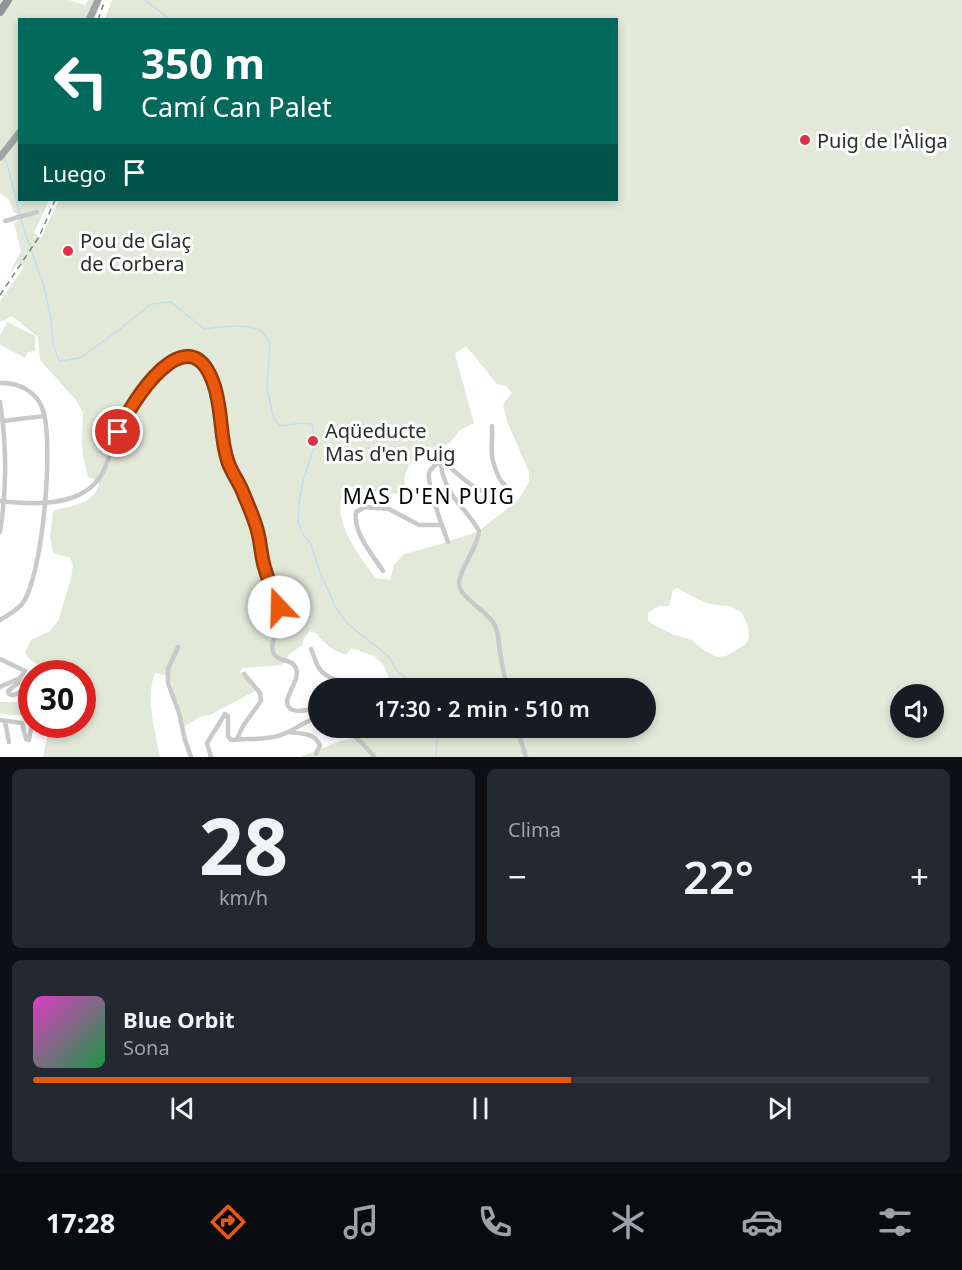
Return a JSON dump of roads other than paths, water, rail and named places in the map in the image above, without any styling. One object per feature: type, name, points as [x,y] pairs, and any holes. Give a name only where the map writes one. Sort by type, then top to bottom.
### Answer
[{"type":"highway","points":[[0,12],[8,0]]},
{"type":"main road","points":[[90,18],[98,0]]},
{"type":"main road","points":[[0,157],[18,134]]},
{"type":"street","points":[[5,221],[37,212]]},
{"type":"street","points":[[2,502],[45,502],[69,499],[85,492],[104,472],[123,420],[154,377],[178,358],[191,356],[199,359],[214,384],[219,403],[227,462],[244,493],[255,520],[264,567],[281,613],[281,624],[273,643],[273,652],[278,658],[295,665],[297,674],[287,705],[296,711],[308,709]]},
{"type":"street","points":[[0,383],[11,383],[26,388],[42,408],[47,462],[40,542],[29,590],[23,603],[14,612],[0,620]]},
{"type":"street","points":[[0,402],[6,466],[0,532]]},
{"type":"street","points":[[3,421],[44,416]]},
{"type":"street","points":[[442,460],[483,492],[497,494],[503,492],[506,489],[493,460],[491,449],[492,426]]},
{"type":"street","points":[[439,449],[446,484],[478,531],[475,545],[459,583],[460,588],[465,597],[490,617],[497,630],[505,678]]},
{"type":"street","points":[[442,460],[430,471],[429,477],[448,542]]},
{"type":"street","points":[[383,571],[363,540],[356,524],[356,512],[360,508],[389,509],[419,525],[442,525]]},
{"type":"street","points":[[178,647],[168,669],[168,683],[191,757]]},
{"type":"street","points":[[311,649],[318,666],[326,675],[334,678]]},
{"type":"street","points":[[0,659],[18,667]]},
{"type":"street","points":[[237,740],[243,726],[261,701],[261,693],[244,674]]},
{"type":"street","points":[[0,687],[18,679]]},
{"type":"street","points":[[18,683],[8,691],[12,695],[18,693]]},
{"type":"street","points":[[211,757],[207,743],[225,714],[228,716],[228,736],[231,740],[272,738],[308,721]]},
{"type":"street","points":[[9,742],[3,720],[18,722]]},
{"type":"street","points":[[288,732],[310,735],[317,739],[320,745],[316,754]]},
{"type":"street","points":[[356,738],[374,757]]},
{"type":"street","points":[[520,738],[526,757]]},
{"type":"waterway","points":[[145,0],[168,18]]},
{"type":"waterway","points":[[3,156],[20,214]]},
{"type":"waterway","points":[[21,219],[44,286],[51,319],[53,344],[59,361],[80,358],[151,304],[171,302],[204,329],[233,326],[249,327],[261,331],[270,342],[267,389],[274,419],[281,426],[312,424],[315,445],[303,481],[298,522],[304,536],[311,544],[320,572],[336,608],[347,623],[388,656],[398,672],[406,678]]},
{"type":"waterway","points":[[436,757],[437,738]]},
{"type":"railway","points":[[99,18],[105,0]]},
{"type":"railway","points":[[0,295],[39,237],[55,201]]},
{"type":"place","name":"Puig de l'Àliga","points":[[805,140]]},
{"type":"place","name":"Pou de Glaç de Corbera","points":[[68,251]]},
{"type":"place","name":"Aqüeducte Mas d'en Puig","points":[[313,441]]},
{"type":"district","name":"MAS D'EN PUIG","points":[[429,496]]}]
